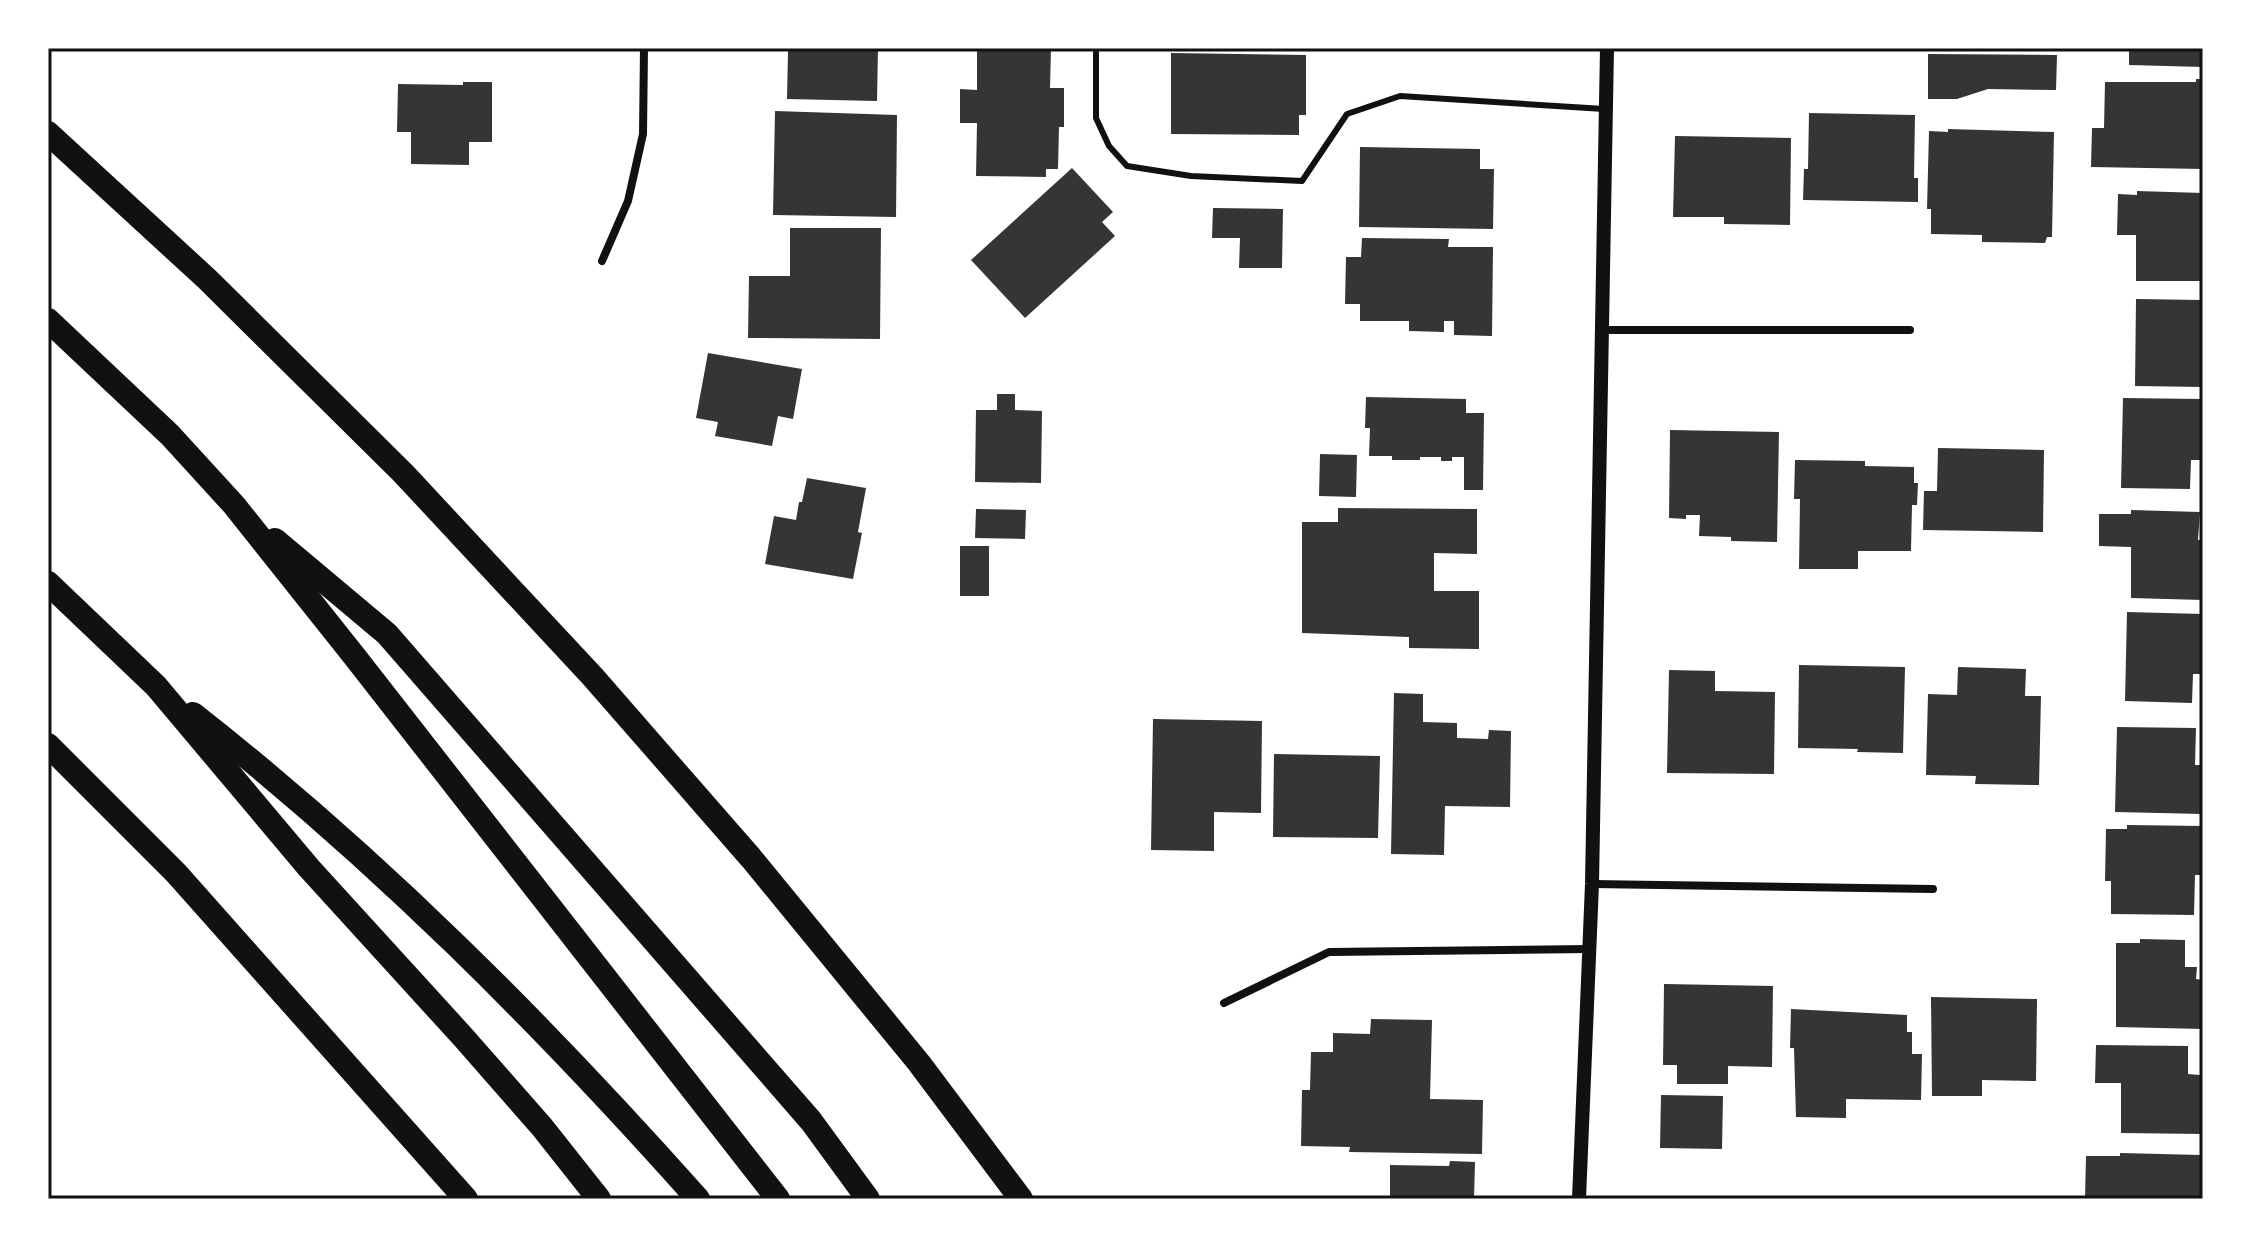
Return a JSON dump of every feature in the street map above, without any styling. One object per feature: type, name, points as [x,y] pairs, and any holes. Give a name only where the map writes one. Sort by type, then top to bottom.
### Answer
[{"type":"highway","points":[[48,133],[207,279],[381,451],[593,677],[751,858],[900,1039],[1021,1199]]},
{"type":"highway","points":[[48,320],[170,435],[234,505],[778,1199]]},
{"type":"highway","points":[[234,505],[387,634],[811,1121],[868,1199]]},
{"type":"highway","points":[[48,583],[156,686],[250,758],[350,843],[599,1087],[698,1199]]},
{"type":"highway","points":[[156,686],[309,868],[463,1037],[599,1199]]},
{"type":"highway","points":[[48,745],[176,873],[466,1199]]},
{"type":"street","points":[[602,261],[628,201],[643,134],[644,48]]},
{"type":"street","points":[[1579,1199],[1592,884],[1607,48]]},
{"type":"street","points":[[1601,330],[1910,330]]},
{"type":"street","points":[[1592,884],[1933,889]]},
{"type":"street","points":[[1224,1003],[1329,952],[1589,949]]},
{"type":"lane","points":[[1096,48],[1096,118],[1109,146],[1127,166],[1191,176],[1302,181],[1347,114],[1400,96],[1606,109]]},
{"type":"building","points":[[770,48],[878,48],[877,101],[787,99],[788,51],[770,51]]},
{"type":"building","points":[[977,48],[1051,48],[1050,88],[1064,88],[1064,127],[1059,127],[1058,169],[1046,169],[1046,177],[976,176],[977,123],[960,123],[960,89],[977,90]]},
{"type":"building","points":[[2129,48],[2203,48],[2203,67],[2129,65]]},
{"type":"building","points":[[1171,53],[1306,55],[1306,115],[1299,115],[1299,135],[1171,134]]},
{"type":"building","points":[[1928,54],[2057,55],[2056,90],[1988,89],[1957,99],[1928,99]]},
{"type":"building","points":[[2196,79],[2203,79],[2203,169],[2091,167],[2092,128],[2104,128],[2105,82],[2196,82]]},
{"type":"building","points":[[463,82],[492,82],[492,142],[469,142],[469,165],[411,164],[411,132],[397,132],[398,84],[463,85]]},
{"type":"building","points":[[775,111],[897,115],[896,217],[773,215]]},
{"type":"building","points":[[1809,113],[1915,115],[1914,178],[1918,178],[1918,202],[1803,200],[1804,169],[1808,169]]},
{"type":"building","points":[[1948,129],[2054,132],[2052,237],[2047,237],[2045,243],[1982,242],[1982,235],[1931,234],[1931,209],[1927,209],[1929,131],[1948,132]]},
{"type":"building","points":[[1675,136],[1791,138],[1790,225],[1724,224],[1724,217],[1673,217]]},
{"type":"building","points":[[1360,147],[1480,149],[1480,169],[1494,169],[1493,229],[1359,227]]},
{"type":"building","points":[[1072,168],[1113,212],[1102,222],[1115,236],[1025,318],[971,260]]},
{"type":"building","points":[[2137,191],[2203,193],[2203,281],[2136,281],[2136,235],[2117,235],[2118,194],[2137,195]]},
{"type":"building","points":[[1213,208],[1283,209],[1282,268],[1239,268],[1240,238],[1212,238]]},
{"type":"building","points":[[790,228],[881,228],[880,339],[748,338],[749,276],[790,276]]},
{"type":"building","points":[[1362,238],[1449,239],[1448,247],[1493,247],[1492,336],[1454,335],[1454,321],[1444,321],[1444,332],[1409,331],[1409,321],[1360,321],[1360,304],[1345,304],[1346,257],[1361,257]]},
{"type":"building","points":[[2136,299],[2202,300],[2203,387],[2135,386]]},
{"type":"building","points":[[708,353],[802,369],[793,419],[778,416],[772,446],[715,436],[718,422],[696,418]]},
{"type":"building","points":[[997,394],[1015,394],[1015,410],[1042,411],[1041,483],[975,482],[976,410],[997,410]]},
{"type":"building","points":[[1366,397],[1466,399],[1466,413],[1484,413],[1483,490],[1464,490],[1464,457],[1441,461],[1441,457],[1392,460],[1392,456],[1369,456],[1370,428],[1365,428]]},
{"type":"building","points":[[2123,398],[2203,399],[2202,460],[2191,460],[2190,489],[2121,488]]},
{"type":"building","points":[[1670,430],[1779,432],[1777,542],[1731,541],[1731,537],[1699,536],[1700,515],[1686,515],[1686,519],[1669,518]]},
{"type":"building","points":[[1938,448],[2044,450],[2043,532],[1923,530],[1924,491],[1937,491]]},
{"type":"building","points":[[1320,454],[1357,455],[1356,497],[1319,496]]},
{"type":"building","points":[[1795,460],[1865,461],[1865,466],[1914,467],[1914,483],[1918,483],[1917,505],[1912,505],[1911,551],[1858,551],[1858,569],[1799,569],[1800,499],[1794,499]]},
{"type":"building","points":[[807,478],[866,488],[858,532],[862,533],[853,579],[765,564],[774,516],[796,520]]},
{"type":"building","points":[[1338,508],[1477,509],[1477,554],[1434,553],[1434,591],[1479,591],[1479,649],[1409,648],[1409,637],[1302,633],[1302,522],[1338,522]]},
{"type":"building","points":[[976,509],[1026,510],[1025,539],[975,538]]},
{"type":"building","points":[[2131,510],[2200,512],[2198,540],[2203,540],[2203,600],[2131,598],[2131,547],[2099,546],[2099,514],[2131,514]]},
{"type":"building","points":[[960,546],[989,546],[989,596],[960,596]]},
{"type":"building","points":[[2127,612],[2203,614],[2203,674],[2193,674],[2192,703],[2125,701]]},
{"type":"building","points":[[1799,665],[1905,667],[1903,753],[1798,748]]},
{"type":"building","points":[[1958,667],[2026,669],[2025,696],[2041,696],[2039,785],[1975,784],[1976,776],[1926,775],[1928,694],[1957,695]]},
{"type":"building","points":[[1669,670],[1715,671],[1715,691],[1775,692],[1774,774],[1667,773]]},
{"type":"building","points":[[1394,693],[1423,694],[1423,722],[1457,723],[1457,738],[1488,739],[1489,730],[1511,731],[1510,807],[1445,806],[1444,855],[1391,854]]},
{"type":"building","points":[[1153,719],[1262,721],[1261,813],[1214,812],[1214,851],[1151,850]]},
{"type":"building","points":[[2117,727],[2196,728],[2195,765],[2203,765],[2203,814],[2115,812]]},
{"type":"building","points":[[1274,754],[1380,756],[1378,838],[1273,837]]},
{"type":"building","points":[[2127,825],[2203,826],[2203,875],[2195,875],[2194,915],[2111,914],[2111,881],[2105,881],[2106,829],[2127,829]]},
{"type":"building","points":[[2140,939],[2185,940],[2185,967],[2197,967],[2196,979],[2203,980],[2203,1029],[2116,1027],[2116,943],[2140,943]]},
{"type":"building","points":[[1664,984],[1773,986],[1772,1067],[1728,1066],[1728,1084],[1677,1084],[1677,1065],[1663,1065]]},
{"type":"building","points":[[1931,997],[2037,999],[2036,1081],[1982,1080],[1982,1096],[1932,1096]]},
{"type":"building","points":[[1791,1009],[1907,1015],[1907,1032],[1912,1032],[1912,1054],[1922,1054],[1921,1100],[1846,1099],[1846,1118],[1796,1117],[1794,1048],[1790,1048]]},
{"type":"building","points":[[1371,1019],[1432,1020],[1430,1099],[1483,1100],[1482,1154],[1349,1152],[1350,1147],[1301,1146],[1302,1090],[1310,1090],[1311,1052],[1333,1052],[1333,1033],[1370,1034]]},
{"type":"building","points":[[2096,1045],[2188,1046],[2188,1074],[2200,1075],[2200,1084],[2203,1084],[2203,1134],[2121,1133],[2121,1083],[2095,1083]]},
{"type":"building","points":[[1661,1095],[1723,1096],[1722,1149],[1660,1148]]},
{"type":"building","points":[[2120,1153],[2201,1155],[2200,1195],[2203,1199],[2085,1199],[2086,1156],[2120,1156]]},
{"type":"building","points":[[1450,1161],[1475,1162],[1474,1199],[1390,1199],[1390,1165],[1449,1166]]}]
